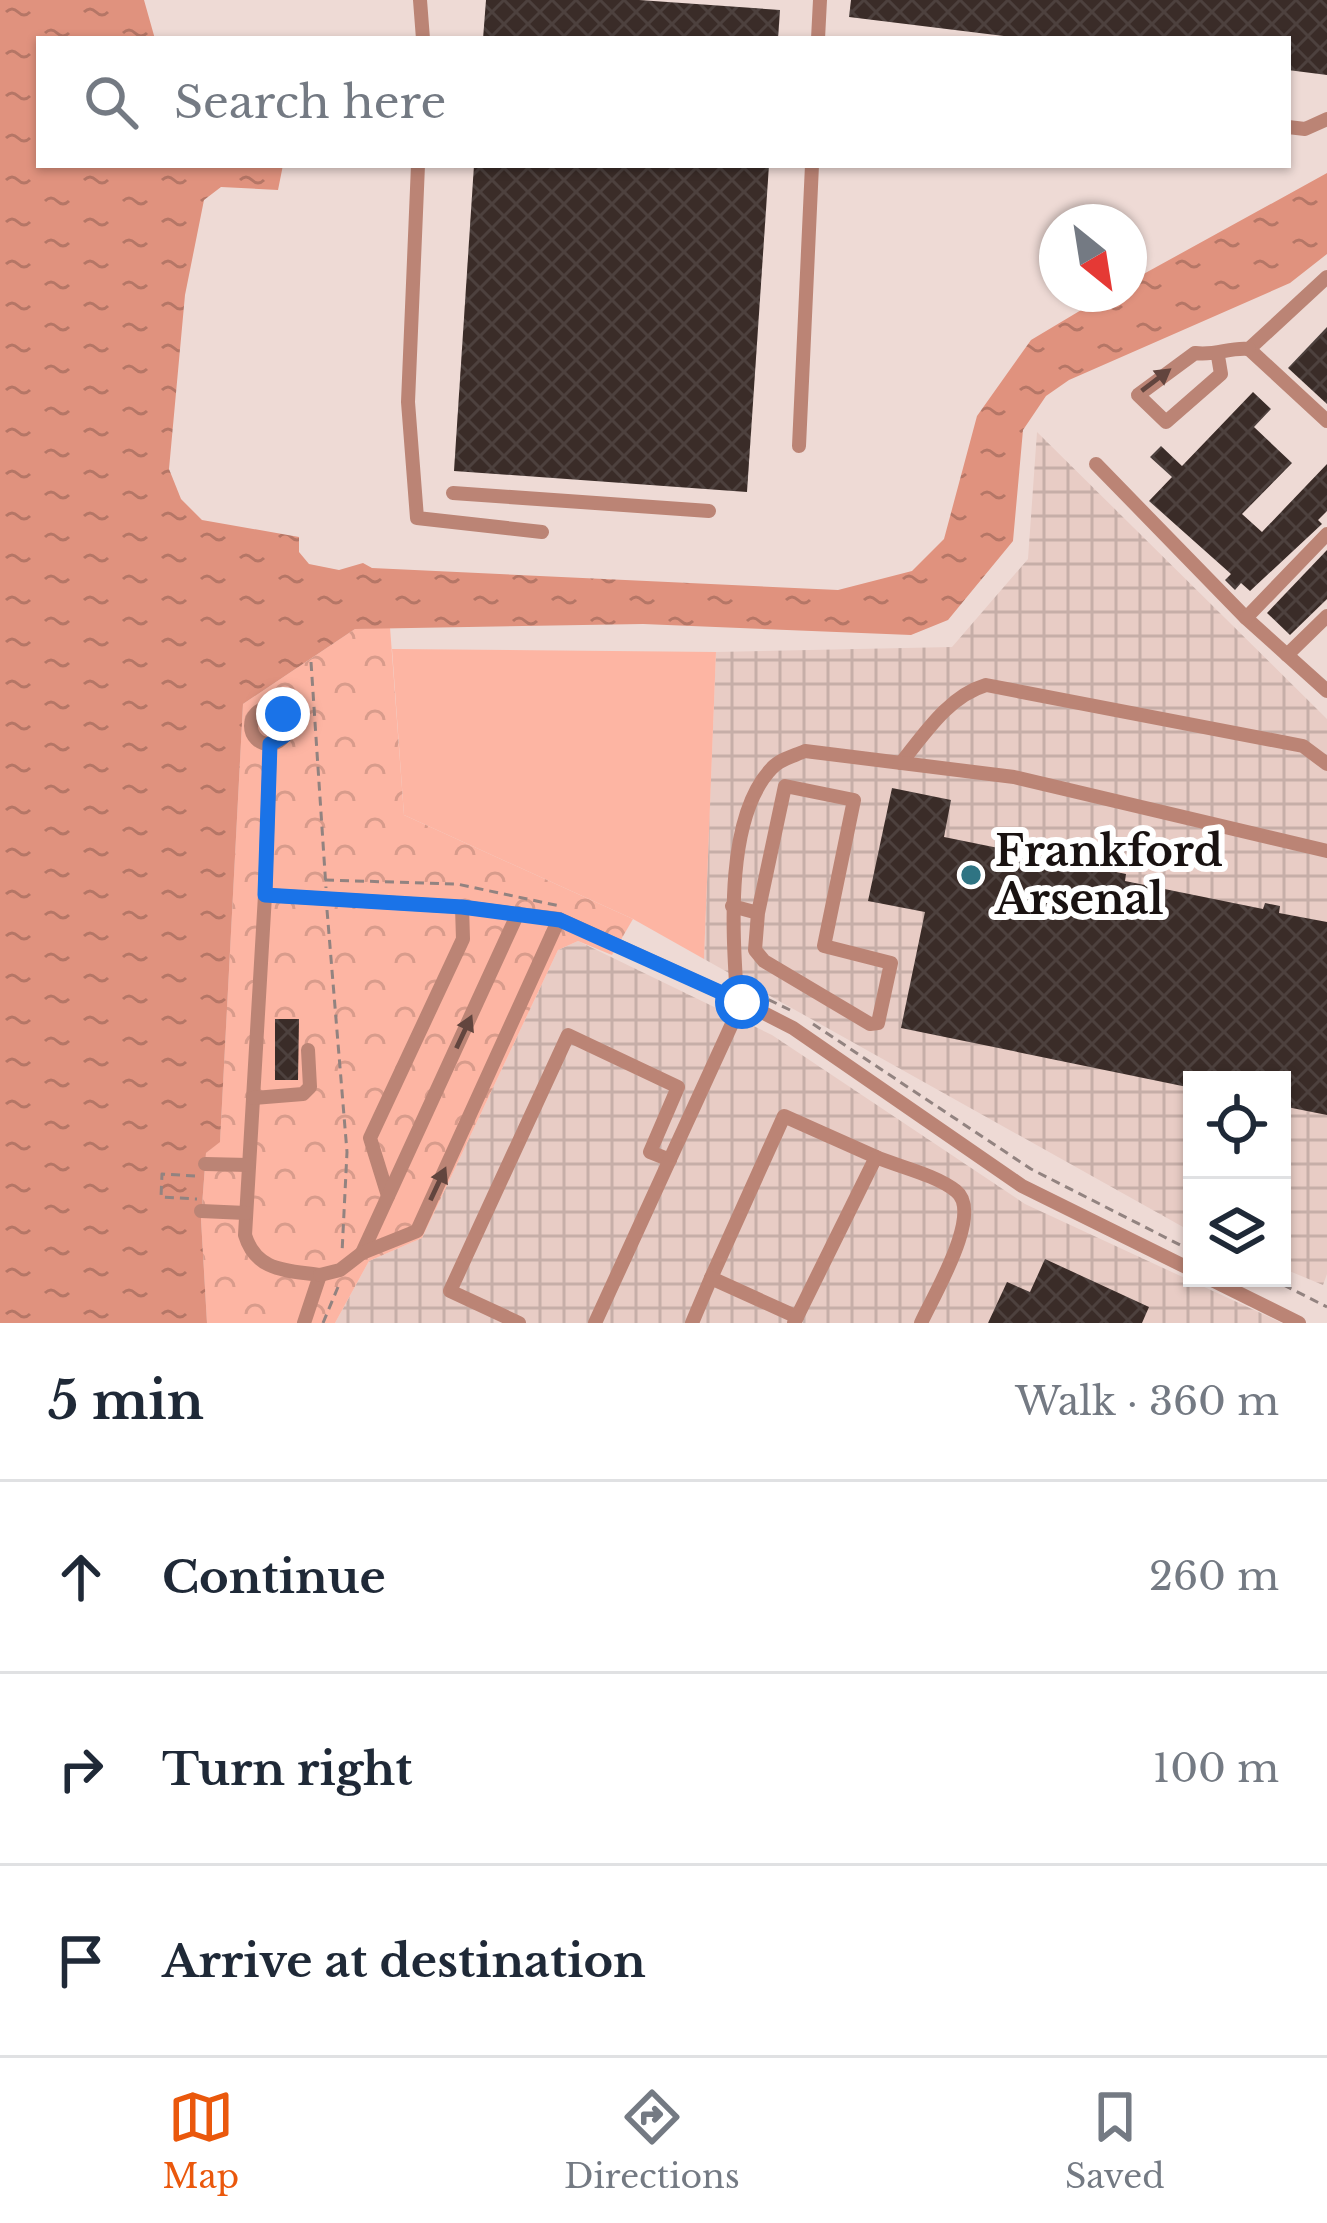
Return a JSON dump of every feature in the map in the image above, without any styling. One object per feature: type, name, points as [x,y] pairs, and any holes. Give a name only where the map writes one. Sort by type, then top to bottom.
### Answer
[{"type":"street","points":[[420,0],[423,36]]},
{"type":"street","points":[[818,36],[820,0]]},
{"type":"street","points":[[1291,128],[1305,129],[1327,119]]},
{"type":"street","points":[[418,168],[408,402],[417,518],[542,532]]},
{"type":"street","points":[[799,446],[812,168]]},
{"type":"street","points":[[1255,353],[1327,277]]},
{"type":"street","points":[[1218,356],[1221,374],[1166,422],[1138,394],[1196,353],[1218,356],[1234,347],[1255,353],[1327,422]]},
{"type":"street","points":[[1096,464],[1246,618],[1327,691]]},
{"type":"street","points":[[453,494],[709,512]]},
{"type":"street","points":[[495,496],[496,527]]},
{"type":"street","points":[[1246,618],[1326,537]]},
{"type":"street","points":[[1287,656],[1327,616]]},
{"type":"street","points":[[902,763],[946,710],[969,690],[986,685],[1303,746],[1327,764]]},
{"type":"street","points":[[270,744],[245,1235],[255,1258],[268,1267],[320,1275],[353,1264],[362,1252],[518,913]]},
{"type":"street","points":[[595,1323],[740,1001],[732,906],[749,809],[774,764],[805,751],[1014,777],[1327,851]]},
{"type":"street","points":[[784,785],[854,800],[824,946],[891,963],[878,1024],[870,1024],[764,961],[755,950],[758,913],[784,785]]},
{"type":"street","points":[[265,895],[462,907],[560,920],[793,1028],[1022,1186],[1183,1266]]},
{"type":"street","points":[[732,906],[758,913]]},
{"type":"street","points":[[388,1196],[370,1138],[463,939],[462,907]]},
{"type":"street","points":[[362,1252],[416,1231],[560,920]]},
{"type":"street","points":[[519,1323],[450,1292],[568,1035],[678,1088],[650,1152],[670,1160]]},
{"type":"street","points":[[253,1099],[303,1094],[310,1087],[308,1050]]},
{"type":"street","points":[[692,1323],[784,1117],[955,1190],[965,1206],[965,1226],[921,1323]]},
{"type":"street","points":[[711,1278],[796,1320],[875,1157]]},
{"type":"street","points":[[205,1165],[248,1165]]},
{"type":"street","points":[[201,1211],[246,1213]]},
{"type":"street","points":[[304,1323],[320,1275]]},
{"type":"street","points":[[1226,1287],[1299,1323]]},
{"type":"path","points":[[311,662],[326,890]]},
{"type":"path","points":[[327,908],[346,1152],[342,1259]]},
{"type":"path","points":[[758,994],[796,1014]]},
{"type":"path","points":[[813,1024],[1031,1168],[1183,1245]]},
{"type":"path","points":[[186,1198],[161,1197],[162,1174],[187,1175]]},
{"type":"path","points":[[323,1323],[338,1283]]},
{"type":"path","points":[[1288,1287],[1327,1307]]},
{"type":"shaded area","points":[[1037,432],[1327,719],[1327,1274],[1323,1285],[1291,1272],[1291,1071],[1183,1071],[1183,1227],[704,959],[716,652],[952,647],[1028,559]]},
{"type":"shaded area","points":[[578,941],[772,1035],[1025,1204],[1183,1277],[1183,1287],[1204,1287],[1282,1323],[335,1323],[369,1261],[422,1238],[558,950]]},
{"type":"green space","points":[[390,627],[404,815],[633,919],[612,955],[578,941],[558,950],[422,1238],[369,1261],[335,1323],[207,1323],[201,1219],[206,1153],[220,1141],[243,704],[355,629]]},
{"type":"green space","points":[[392,649],[716,652],[704,959],[633,919],[404,815]]},
{"type":"water","points":[[0,0],[144,0],[154,36],[36,36],[36,168],[282,168],[278,190],[221,187],[204,200],[185,295],[169,469],[181,499],[202,520],[299,537],[299,552],[309,564],[339,570],[363,563],[372,568],[838,590],[912,571],[944,539],[977,416],[1031,340],[1078,312],[1147,312],[1147,272],[1327,173],[1327,254],[1290,283],[1069,380],[1046,396],[1023,430],[1013,541],[948,620],[911,635],[643,624],[355,629],[243,704],[220,1142],[206,1153],[201,1219],[207,1323],[0,1323]]},
{"type":"building","points":[[486,0],[639,0],[780,10],[778,36],[483,36]]},
{"type":"building","points":[[851,0],[1327,0],[1327,75],[1291,70],[1291,36],[1004,36],[849,17]]},
{"type":"building","points":[[474,168],[769,168],[747,492],[454,471]]},
{"type":"building","points":[[1327,327],[1327,404],[1288,368]]},
{"type":"building","points":[[1253,392],[1271,409],[1254,427],[1292,463],[1242,514],[1262,532],[1327,464],[1327,511],[1318,520],[1322,524],[1250,591],[1241,583],[1235,590],[1225,580],[1231,574],[1149,501],[1172,477],[1150,457],[1161,446],[1182,466]]},
{"type":"building","points":[[1327,550],[1327,599],[1290,635],[1267,613]]},
{"type":"building","points":[[892,788],[951,800],[944,837],[1126,874],[1125,881],[1263,909],[1265,903],[1280,906],[1279,913],[1327,922],[1327,1115],[1291,1108],[1291,1071],[1183,1071],[1183,1086],[901,1028],[925,912],[868,901]]},
{"type":"building","points":[[275,1019],[299,1019],[298,1080],[275,1080]]},
{"type":"building","points":[[1045,1259],[1149,1307],[1142,1323],[988,1323],[1007,1282],[1030,1292]]},
{"type":"place","name":"Frankford Arsenal","points":[[971,875]]},
{"type":"route","points":[[283,714],[284,736],[270,744],[265,895],[462,907],[560,920],[742,1002]]}]
